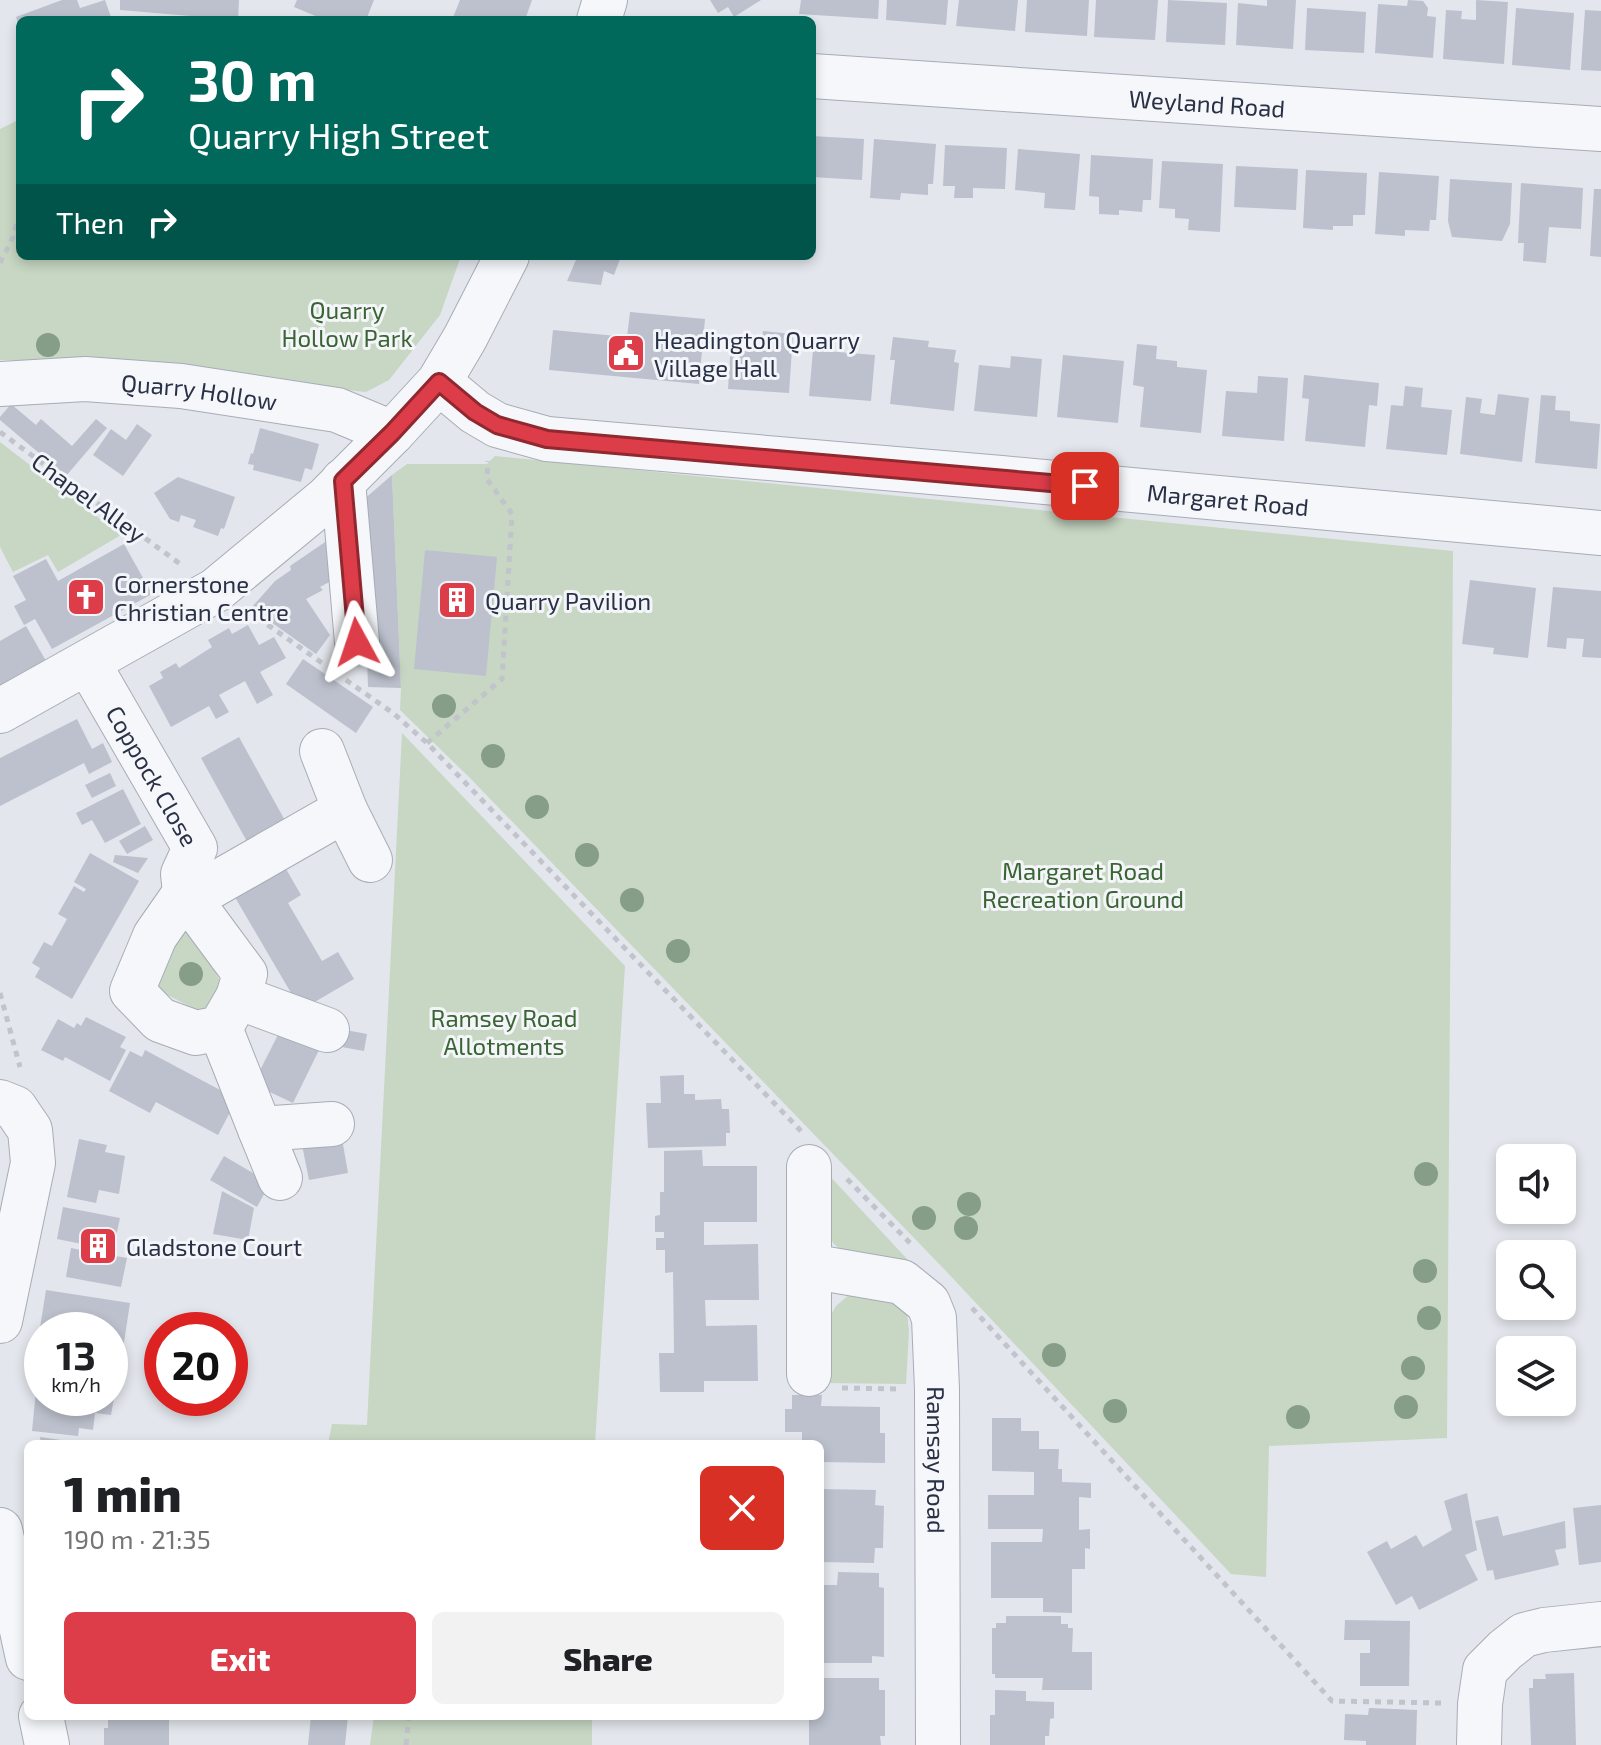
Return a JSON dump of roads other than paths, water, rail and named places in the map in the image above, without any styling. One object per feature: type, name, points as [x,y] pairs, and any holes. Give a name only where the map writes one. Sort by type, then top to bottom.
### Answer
[{"type":"street","name":"Weyland Road","points":[[816,76],[1601,129]]},
{"type":"street","points":[[0,711],[216,590],[326,499],[439,382],[505,260]]},
{"type":"street","name":"Quarry Hollow","points":[[0,384],[85,379],[181,386],[337,410],[392,433]]},
{"type":"street","name":"Margaret Road","points":[[439,382],[475,412],[497,425],[547,439],[1601,533]]},
{"type":"street","points":[[343,481],[357,642]]},
{"type":"street","name":"Coppock Close","points":[[88,663],[195,848],[183,874],[187,896],[155,936],[132,991],[160,1020],[196,1033],[229,1012]]},
{"type":"street","points":[[322,751],[345,810],[370,860]]},
{"type":"street","points":[[280,1178],[260,1129],[229,1012],[245,974],[187,896],[345,810]]},
{"type":"street","points":[[229,1012],[327,1030]]},
{"type":"street","points":[[0,1321],[33,1163],[30,1130],[8,1105]]},
{"type":"street","points":[[260,1129],[332,1124]]},
{"type":"street","points":[[809,1167],[809,1374]]},
{"type":"street","name":"Ramsay Road","points":[[809,1266],[902,1282],[928,1303],[934,1318],[938,1745]]},
{"type":"street","points":[[0,1530],[24,1640]]},
{"type":"street","points":[[1479,1745],[1485,1670],[1505,1650],[1524,1635],[1534,1632],[1601,1624]]},
{"type":"street","points":[[42,1720],[47,1745]]},
{"type":"place","name":"Headington Quarry Village Hall","points":[[626,353]]},
{"type":"place","name":"Cornerstone Christian Centre","points":[[86,597]]},
{"type":"place","name":"Quarry Pavilion","points":[[457,600]]},
{"type":"place","name":"Gladstone Court","points":[[98,1246]]},
{"type":"park label","name":"Quarry Hollow Park","points":[[347,323]]},
{"type":"park label","name":"Margaret Road Recreation Ground","points":[[1083,884]]},
{"type":"park label","name":"Ramsey Road Allotments","points":[[504,1031]]}]
